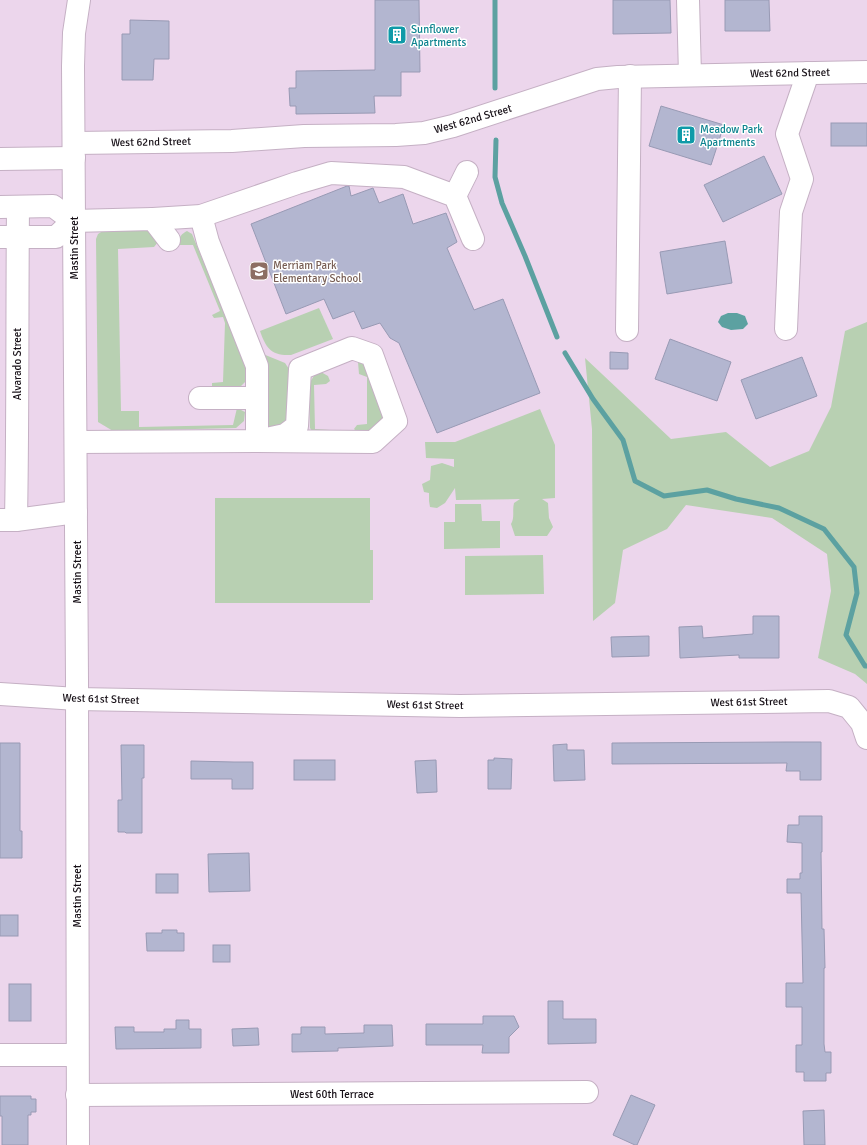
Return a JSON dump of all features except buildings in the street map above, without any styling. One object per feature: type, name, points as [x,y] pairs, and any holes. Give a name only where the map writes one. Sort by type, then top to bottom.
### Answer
[{"type":"street","name":"Mastin Street","points":[[78,1145],[76,442],[73,66],[74,33],[79,0]]},
{"type":"street","points":[[688,0],[690,75]]},
{"type":"street","name":"West 62nd Street","points":[[0,159],[74,150],[304,136],[396,135],[424,133],[453,126],[597,79],[630,76],[867,72]]},
{"type":"street","points":[[786,330],[791,212],[802,179],[787,134],[808,73]]},
{"type":"street","points":[[627,330],[630,76]]},
{"type":"street","points":[[455,196],[466,172]]},
{"type":"street","points":[[9,207],[53,206],[74,221],[201,216],[330,173],[404,177],[455,196],[473,239]]},
{"type":"street","name":"Alvarado Street","points":[[8,520],[17,419],[9,207]]},
{"type":"street","points":[[201,216],[208,242],[257,366],[257,441]]},
{"type":"street","points":[[153,219],[169,240]]},
{"type":"street","points":[[9,237],[56,237],[74,221]]},
{"type":"street","points":[[76,442],[373,442],[396,421],[372,355],[352,348],[300,369],[297,426],[285,435],[257,441]]},
{"type":"street","points":[[200,398],[256,398]]},
{"type":"street","points":[[8,520],[76,512]]},
{"type":"street","name":"West 61st Street","points":[[0,694],[77,699],[460,706],[829,701],[849,707],[862,723],[867,738]]},
{"type":"street","points":[[0,1055],[77,1055]]},
{"type":"street","name":"West 60th Terrace","points":[[77,1095],[587,1092]]},
{"type":"shaded area","points":[[109,227],[150,227],[158,242],[154,247],[118,249],[121,411],[139,411],[139,427],[233,425],[237,408],[245,412],[244,421],[236,428],[113,431],[98,422],[96,239],[98,234]]},
{"type":"shaded area","points":[[187,231],[192,234],[241,353],[245,367],[246,381],[241,386],[234,388],[212,388],[212,383],[223,382],[225,323],[223,317],[214,318],[212,315],[220,311],[193,245],[179,245],[180,236]]},
{"type":"shaded area","points":[[319,308],[333,339],[291,355],[279,354],[270,350],[260,331]]},
{"type":"shaded area","points":[[728,313],[737,313],[745,316],[748,324],[743,329],[731,330],[722,327],[718,322],[721,316]]},
{"type":"shaded area","points":[[867,322],[867,684],[855,674],[818,658],[831,591],[827,554],[772,518],[686,505],[667,529],[623,550],[615,603],[593,621],[592,429],[585,358],[671,439],[726,432],[770,467],[809,451],[831,407],[845,331]]},
{"type":"shaded area","points":[[263,354],[285,363],[289,369],[288,424],[272,433],[266,424]]},
{"type":"shaded area","points":[[358,362],[364,364],[386,418],[372,432],[358,433],[354,429],[357,425],[367,424],[367,377],[359,374]]},
{"type":"shaded area","points":[[321,372],[328,376],[330,381],[326,384],[314,385],[315,429],[331,431],[312,431],[310,428],[309,384],[315,374]]},
{"type":"shaded area","points":[[540,409],[555,445],[555,498],[542,499],[548,503],[549,518],[553,527],[547,536],[515,536],[511,524],[513,519],[513,509],[514,503],[520,499],[456,500],[455,488],[445,503],[437,508],[430,507],[429,493],[424,492],[422,484],[430,480],[431,466],[442,463],[454,467],[454,459],[426,458],[425,442],[455,442]]},
{"type":"shaded area","points":[[215,498],[370,498],[370,550],[373,550],[373,600],[370,600],[370,603],[215,603]]},
{"type":"shaded area","points":[[455,504],[481,504],[482,521],[500,521],[500,548],[444,549],[444,522],[455,522]]},
{"type":"shaded area","points":[[543,555],[544,594],[465,595],[465,556]]},
{"type":"waterway","points":[[495,0],[495,88]]},
{"type":"waterway","points":[[496,140],[495,177],[502,203],[557,337]]},
{"type":"waterway","points":[[565,353],[593,399],[623,440],[635,481],[664,496],[707,490],[736,499],[779,508],[824,529],[854,567],[857,593],[846,635],[865,666],[867,666]]},
{"type":"place","name":"Sunflower Apartments","points":[[397,35]]},
{"type":"place","name":"Meadow Park Apartments","points":[[686,135]]},
{"type":"place","name":"Merriam Park Elementary School","points":[[259,271]]}]
